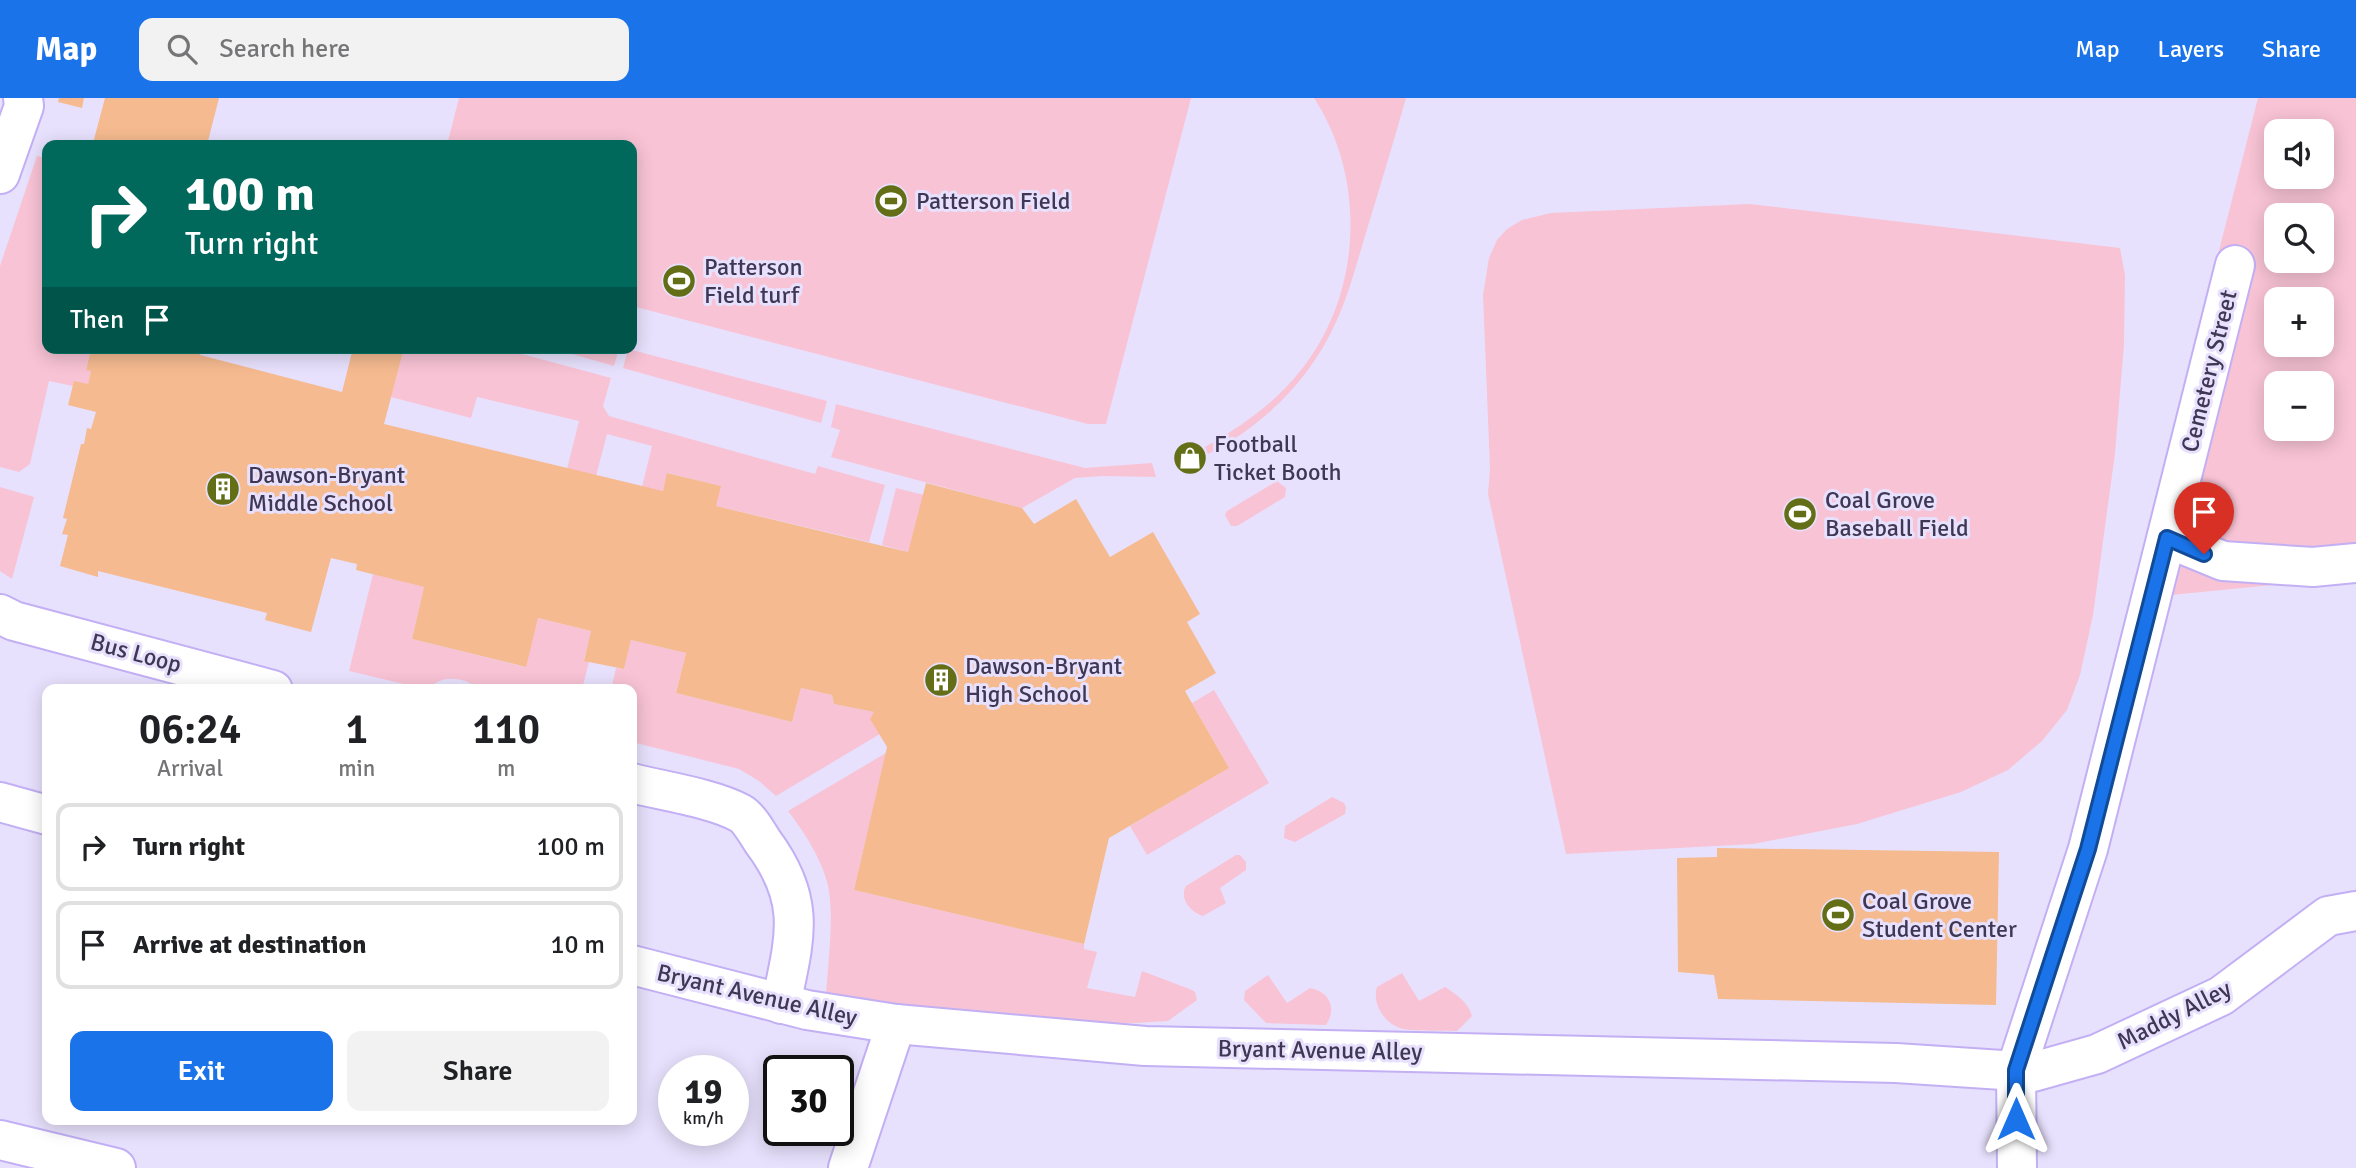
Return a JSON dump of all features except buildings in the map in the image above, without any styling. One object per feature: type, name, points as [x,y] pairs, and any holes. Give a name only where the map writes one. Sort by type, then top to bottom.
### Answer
[{"type":"street","points":[[0,174],[24,106],[23,98]]},
{"type":"street","name":"Cemetery Street","points":[[2017,1168],[2016,1070],[2088,849],[2235,265]]},
{"type":"street","points":[[2167,538],[2223,561],[2313,567],[2356,562]]},
{"type":"street","name":"Bus Loop","points":[[0,614],[14,621],[250,684]]},
{"type":"street","points":[[637,784],[742,814],[771,853],[792,893],[795,935],[781,1004]]},
{"type":"street","points":[[0,802],[42,813]]},
{"type":"street","name":"Maddy Alley","points":[[2016,1070],[2033,1072],[2097,1054],[2221,996],[2328,916],[2356,911]]},
{"type":"street","name":"Bryant Avenue Alley","points":[[637,966],[807,1010],[896,1024],[1145,1046],[1896,1063],[2016,1070]]},
{"type":"street","points":[[848,1168],[896,1024]]},
{"type":"street","points":[[0,1140],[116,1168]]},
{"type":"shaded area","name":"Patterson Field","points":[[459,98],[1191,98],[1106,424],[1088,424],[637,307],[637,140],[448,140]]},
{"type":"shaded area","points":[[1314,98],[1406,98],[1350,287],[1325,343],[1299,382],[1283,399],[1248,429],[1208,454],[1205,447],[1257,413],[1291,382],[1321,340],[1336,307],[1346,272],[1350,236],[1349,200],[1343,164],[1331,130]]},
{"type":"shaded area","points":[[2258,98],[2356,98],[2356,577],[2130,599]]},
{"type":"shaded area","points":[[37,156],[42,157],[42,354],[90,354],[86,369],[91,371],[88,384],[73,386],[49,381],[30,464],[19,472],[0,467],[0,266]]},
{"type":"shaded area","name":"Coal Grove Baseball Field","points":[[1750,204],[2120,248],[2125,275],[2124,344],[2115,453],[2093,615],[2080,675],[2067,710],[2042,741],[2008,770],[1961,792],[1857,824],[1753,844],[1566,854],[1488,494],[1490,468],[1483,295],[1489,258],[1497,240],[1507,229],[1522,220],[1551,213]]},
{"type":"shaded area","points":[[637,351],[827,401],[821,423],[623,368],[627,354],[637,354]]},
{"type":"shaded area","points":[[402,354],[522,354],[611,378],[603,406],[609,416],[815,474],[818,466],[885,485],[869,542],[716,506],[720,486],[668,473],[663,491],[642,487],[652,446],[607,434],[596,476],[567,469],[579,421],[477,397],[471,418],[391,397]]},
{"type":"shaded area","points":[[572,354],[617,354],[614,366]]},
{"type":"shaded area","points":[[836,404],[1085,468],[1152,463],[1156,477],[1075,478],[1022,508],[831,457],[840,430],[831,427]]},
{"type":"shaded area","points":[[1277,481],[1286,488],[1285,497],[1237,526],[1231,526],[1225,515],[1227,511]]},
{"type":"shaded area","points":[[0,487],[34,497],[12,579],[0,571]]},
{"type":"shaded area","points":[[896,488],[924,495],[908,552],[882,545]]},
{"type":"shaded area","points":[[373,574],[424,587],[412,639],[525,667],[538,618],[591,631],[584,660],[589,662],[583,684],[471,684],[446,679],[434,684],[404,684],[349,671]]},
{"type":"shaded area","points":[[631,640],[686,653],[676,693],[792,722],[801,688],[832,695],[834,704],[874,712],[880,734],[776,796],[739,769],[637,743],[637,684],[612,684],[616,668],[624,669]]},
{"type":"shaded area","points":[[1214,690],[1269,783],[1147,855],[1130,826],[1229,768],[1192,703]]},
{"type":"shaded area","points":[[886,753],[854,890],[1084,944],[1084,949],[1097,952],[1087,988],[1135,997],[1142,971],[1192,990],[1197,1000],[1168,1021],[1119,1024],[1033,1020],[914,1008],[826,995],[831,922],[827,882],[811,845],[788,811]]},
{"type":"shaded area","points":[[1332,797],[1344,803],[1345,814],[1295,842],[1284,838],[1285,826]]},
{"type":"shaded area","points":[[1240,855],[1246,862],[1246,870],[1220,888],[1226,903],[1203,916],[1194,911],[1185,900],[1186,886]]},
{"type":"shaded area","points":[[1402,973],[1419,1001],[1445,987],[1465,1003],[1472,1016],[1457,1031],[1411,1030],[1394,1025],[1380,1011],[1376,993],[1377,987]]},
{"type":"shaded area","points":[[1268,975],[1287,1003],[1310,988],[1327,997],[1331,1013],[1326,1025],[1266,1023],[1244,1000],[1245,991]]},
{"type":"place","name":"Patterson Field","points":[[891,201]]},
{"type":"place","name":"Patterson Field turf","points":[[679,281]]},
{"type":"place","name":"Football Ticket Booth","points":[[1190,458]]},
{"type":"place","name":"Dawson-Bryant Middle School","points":[[223,489]]},
{"type":"place","name":"Coal Grove Baseball Field","points":[[1800,514]]},
{"type":"place","name":"Dawson-Bryant High School","points":[[941,680]]},
{"type":"place","name":"Coal Grove Student Center","points":[[1838,915]]},
{"type":"route","points":[[2016,1119],[2016,1070],[2088,849],[2167,538],[2204,554]]}]
